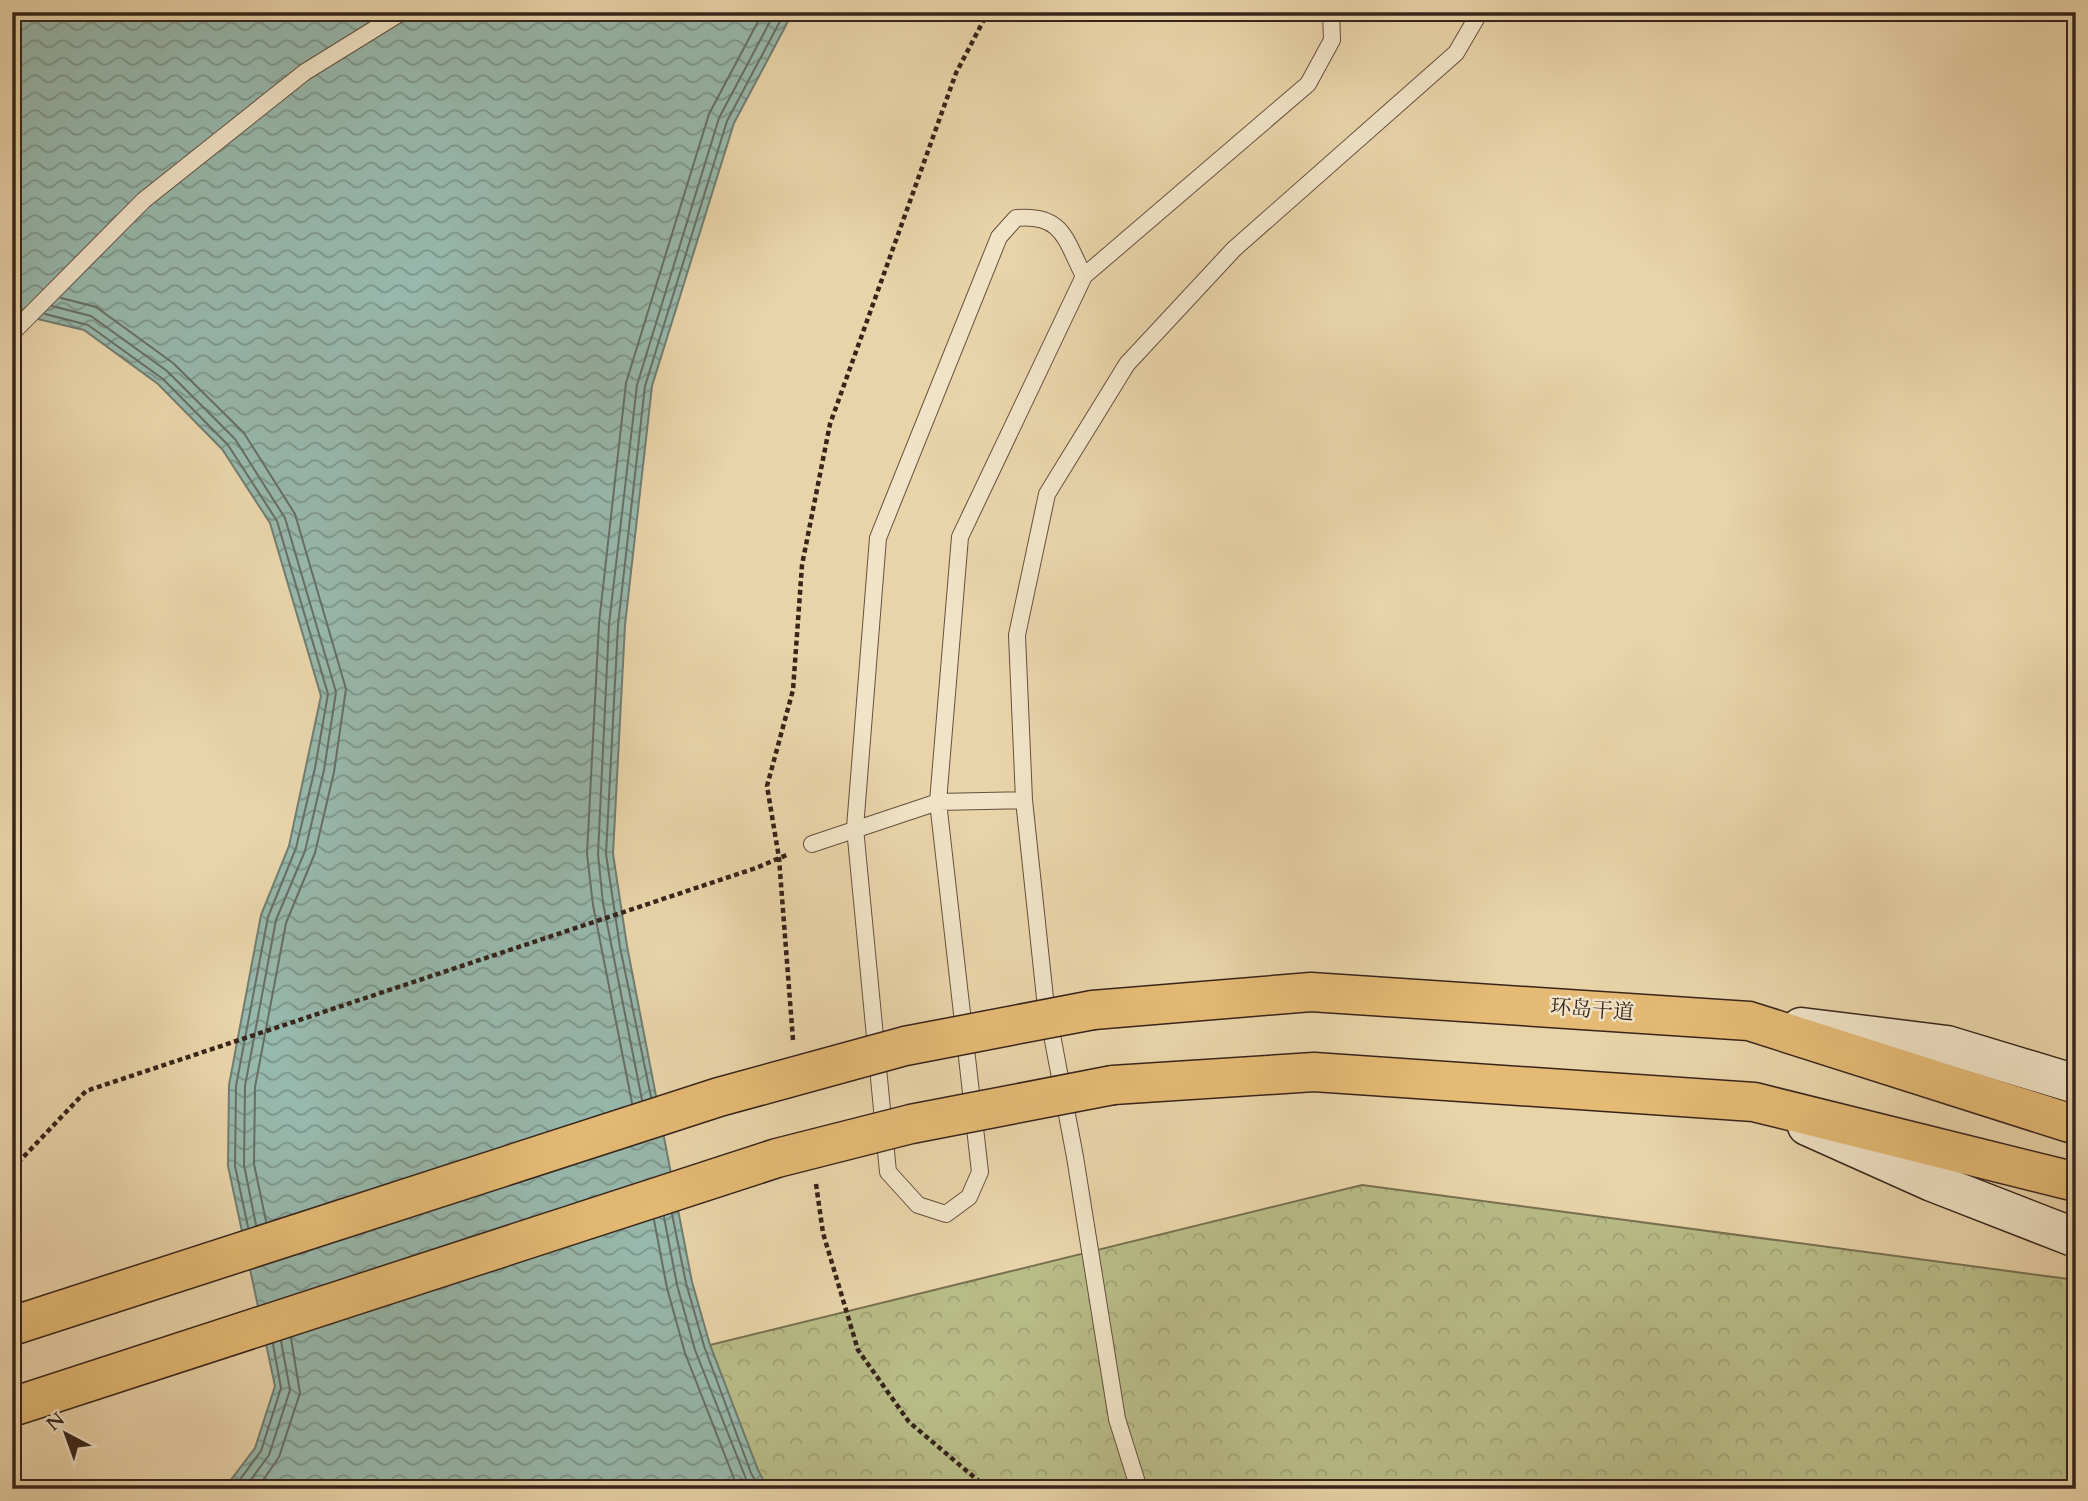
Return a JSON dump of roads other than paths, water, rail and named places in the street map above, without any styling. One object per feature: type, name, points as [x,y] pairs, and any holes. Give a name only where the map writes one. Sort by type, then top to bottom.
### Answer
[{"type":"highway","name":"环岛干道","points":[[12,1326],[719,1097],[905,1046],[1093,1010],[1311,992],[1749,1021],[2076,1125]]},
{"type":"highway","points":[[12,1407],[777,1158],[911,1124],[1113,1085],[1314,1072],[1754,1102],[2076,1182]]},
{"type":"main road","points":[[1749,1021],[1947,1045],[2076,1084]]},
{"type":"main road","points":[[1754,1102],[1932,1182],[2076,1238]]},
{"type":"lane","points":[[12,333],[144,200],[305,72],[402,12]]},
{"type":"lane","points":[[1084,276],[1060,227],[1036,216],[1016,218],[999,237],[878,538],[855,828],[888,1172],[918,1205],[946,1214],[969,1197],[980,1172],[938,802],[960,537],[1084,276],[1308,84],[1332,40],[1331,12]]},
{"type":"lane","points":[[1139,1489],[1118,1419],[1076,1157],[1045,998],[1024,800],[1017,635],[1047,494],[1127,363],[1234,249],[1456,53],[1480,12]]},
{"type":"lane","points":[[812,844],[938,802],[1024,800]]},
{"type":"water","points":[[12,12],[793,12],[734,123],[652,386],[625,625],[613,854],[627,946],[692,1282],[710,1345],[758,1470],[768,1489],[224,1489],[255,1448],[275,1386],[228,1166],[229,1085],[261,915],[289,846],[321,696],[270,523],[222,449],[158,384],[84,330],[12,313]]}]
